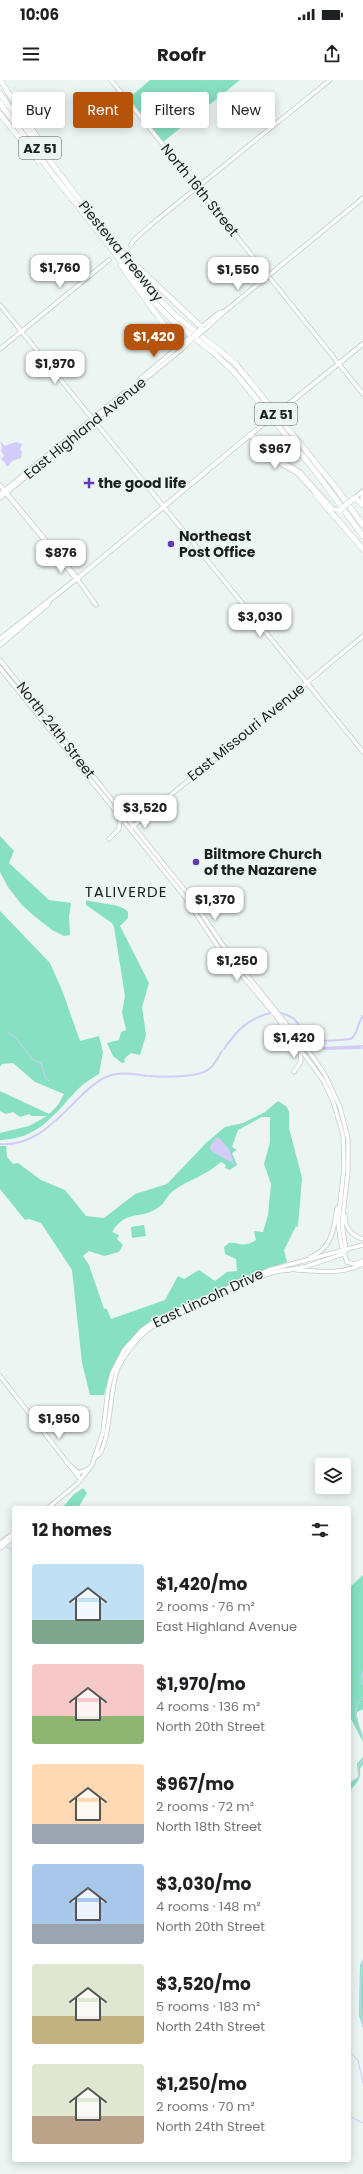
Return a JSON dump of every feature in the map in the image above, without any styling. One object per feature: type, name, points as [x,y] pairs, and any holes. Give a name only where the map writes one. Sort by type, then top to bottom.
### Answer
[{"type":"highway","points":[[0,80],[51,160],[82,201]]},
{"type":"highway","name":"Piestewa Freeway","points":[[0,94],[82,201],[168,308],[234,362],[332,483],[363,525]]},
{"type":"highway","name":"Piestewa Freeway","points":[[0,103],[76,205],[162,311],[220,358],[236,374],[316,471],[363,536]]},
{"type":"highway","points":[[0,114],[76,205]]},
{"type":"highway","points":[[92,225],[180,348],[201,329],[143,273],[98,221]]},
{"type":"highway","points":[[363,494],[363,505]]},
{"type":"highway","points":[[316,495],[363,549]]},
{"type":"highway","points":[[337,520],[339,511],[354,499],[363,505]]},
{"type":"main road","name":"North 16th Street","points":[[111,80],[363,394]]},
{"type":"main road","points":[[130,245],[197,187],[330,80]]},
{"type":"main road","points":[[201,329],[224,312],[363,198]]},
{"type":"main road","points":[[0,350],[109,260]]},
{"type":"main road","points":[[0,304],[363,752]]},
{"type":"main road","points":[[0,639],[49,601],[268,420],[363,344]]},
{"type":"main road","name":"East Highland Avenue","points":[[0,498],[34,468],[180,348]]},
{"type":"main road","points":[[250,435],[267,456],[297,473],[333,512],[339,511]]},
{"type":"main road","points":[[250,435],[255,437],[271,456],[299,471],[332,508],[339,511]]},
{"type":"main road","points":[[0,485],[96,605]]},
{"type":"main road","points":[[354,499],[363,491]]},
{"type":"main road","name":"East Highland Avenue","points":[[0,494],[6,492]]},
{"type":"main road","points":[[0,645],[47,606],[49,601]]},
{"type":"main road","name":"East Missouri Avenue","points":[[131,827],[363,636]]},
{"type":"main road","name":"North 24th Street","points":[[0,660],[131,827],[168,873],[192,899],[222,944],[273,1010],[326,1085],[342,1130],[344,1155],[338,1223],[344,1251]]},
{"type":"main road","name":"North 24th Street","points":[[0,668],[45,722],[119,816],[131,827]]},
{"type":"main road","points":[[15,686],[25,691],[45,722]]},
{"type":"main road","points":[[109,839],[120,827],[119,816]]},
{"type":"main road","name":"North 24th Street","points":[[277,1016],[316,1061],[331,1086],[344,1118],[348,1149],[342,1223],[344,1251]]},
{"type":"main road","points":[[294,1072],[302,1062],[300,1048]]},
{"type":"main road","points":[[342,1130],[348,1149],[344,1155]]},
{"type":"main road","points":[[287,1264],[316,1254],[327,1246],[332,1235],[341,1192]]},
{"type":"main road","points":[[345,1200],[344,1217],[347,1226],[352,1233],[363,1239]]},
{"type":"main road","name":"East Lincoln Drive","points":[[50,1506],[81,1480],[91,1467],[96,1457],[103,1432],[110,1380],[116,1363],[124,1350],[138,1333],[151,1323],[173,1314],[192,1303],[269,1270],[363,1245]]},
{"type":"main road","points":[[288,1270],[308,1266],[344,1251],[350,1263],[355,1264],[363,1262]]},
{"type":"main road","name":"East Lincoln Drive","points":[[179,1311],[194,1307],[270,1274],[288,1270],[333,1272],[346,1270],[363,1262]]},
{"type":"main road","points":[[194,1307],[198,1303],[228,1287]]},
{"type":"main road","name":"East Lincoln Drive","points":[[96,1457],[100,1454],[107,1433],[113,1385],[121,1363],[137,1340],[173,1314]]},
{"type":"main road","points":[[0,1376],[81,1480]]},
{"type":"main road","points":[[67,1463],[79,1473],[91,1467]]},
{"type":"main road","points":[[3,1544],[12,1535]]},
{"type":"main road","points":[[3,1544],[12,1538]]},
{"type":"green space","points":[[150,80],[240,80],[225,92],[217,92],[217,99],[209,105],[209,92],[141,92],[141,114],[133,103],[133,95]]},
{"type":"green space","points":[[152,128],[180,128],[163,142]]},
{"type":"green space","points":[[0,836],[14,851],[9,863],[49,900],[71,903],[69,917],[70,935],[64,936],[52,930],[22,905],[8,887],[0,872]]},
{"type":"green space","points":[[86,900],[115,905],[125,909],[128,912],[128,918],[120,926],[149,983],[142,1007],[146,1035],[140,1055],[131,1053],[124,1059],[125,1062],[122,1063],[113,1056],[107,1043],[119,1040],[121,1032],[126,1030],[122,1012],[125,996],[114,927],[112,923],[86,905]]},
{"type":"green space","points":[[0,911],[50,963],[62,990],[80,1041],[99,1036],[103,1052],[99,1074],[80,1087],[45,1124],[14,1139],[0,1140],[0,1133],[29,1126],[47,1116],[32,1116],[29,1114],[20,1117],[13,1112],[6,1114],[0,1111],[0,1091],[49,1114],[58,1105],[64,1094],[35,1082],[13,1063],[2,1064],[0,1067]]},
{"type":"green space","points":[[278,1101],[287,1107],[289,1112],[289,1128],[302,1178],[298,1227],[296,1226],[284,1250],[287,1262],[262,1271],[151,1321],[134,1336],[121,1353],[111,1373],[104,1395],[90,1395],[82,1363],[72,1270],[41,1223],[29,1219],[25,1220],[0,1189],[0,1146],[6,1146],[7,1157],[13,1164],[18,1163],[41,1180],[65,1190],[86,1216],[104,1218],[135,1194],[167,1184],[207,1142],[225,1127],[243,1123],[265,1112]],"holes":[[[262,1117],[270,1117],[270,1142],[264,1164],[271,1184],[268,1215],[263,1232],[254,1231],[256,1240],[247,1244],[229,1243],[224,1247],[225,1254],[236,1259],[237,1271],[227,1272],[215,1281],[199,1270],[184,1279],[178,1276],[165,1300],[111,1319],[107,1309],[104,1309],[89,1265],[83,1256],[89,1251],[104,1256],[119,1252],[123,1245],[117,1239],[119,1235],[112,1232],[123,1220],[128,1217],[152,1211],[161,1205],[173,1191],[209,1171],[221,1162],[226,1165],[225,1168],[230,1170],[237,1165],[232,1153],[237,1150],[232,1147],[238,1130]]]},
{"type":"green space","points":[[144,1225],[146,1236],[132,1238],[131,1227]]},
{"type":"green space","points":[[83,1488],[87,1493],[79,1506],[64,1506],[73,1495]]},
{"type":"green space","points":[[363,1575],[363,1709],[357,1712],[357,1716],[363,1742],[351,1719],[351,1586]]},
{"type":"green space","points":[[363,1757],[360,1777],[351,1791],[351,1782],[358,1777],[357,1764]]},
{"type":"green space","points":[[363,1959],[363,2029],[359,2015],[360,1965]]},
{"type":"shaded area","points":[[0,441],[5,446],[16,442],[22,444],[20,450],[22,451],[21,458],[12,461],[8,466],[6,466],[5,462],[1,459],[4,456],[1,451],[2,447]]},
{"type":"shaded area","points":[[363,1045],[362,1049],[323,1050],[322,1047]]},
{"type":"shaded area","points":[[216,1138],[219,1138],[229,1149],[234,1164],[211,1151],[210,1146]]},
{"type":"waterway","points":[[224,1049],[238,1031],[249,1022],[255,1018],[270,1013]]},
{"type":"waterway","points":[[279,1013],[287,1015],[296,1021],[305,1035],[312,1040],[323,1041],[351,1039],[355,1034],[363,1016]]},
{"type":"waterway","points":[[7,1032],[15,1037],[33,1060],[41,1063],[45,1077],[49,1081]]},
{"type":"waterway","points":[[149,1076],[180,1076],[204,1072],[213,1065],[222,1051]]},
{"type":"waterway","points":[[82,1095],[97,1082],[112,1075],[127,1073],[147,1076]]},
{"type":"waterway","points":[[0,1144],[13,1144],[35,1136],[54,1122],[81,1096]]},
{"type":"waterway","points":[[0,1539],[8,1534]]},
{"type":"waterway","points":[[4,1546],[12,1549]]},
{"type":"waterway","points":[[363,1672],[361,1680],[363,1685]]},
{"type":"waterway","points":[[363,1697],[359,1702],[356,1712],[356,1717],[363,1737]]},
{"type":"waterway","points":[[351,1782],[359,1777],[358,1766],[363,1760]]},
{"type":"waterway","points":[[363,1960],[360,1993],[363,2026]]},
{"type":"waterway","points":[[351,2053],[358,2060],[363,2083]]},
{"type":"waterway","points":[[351,2117],[363,2123]]},
{"type":"place","name":"the good life","points":[[89,483]]},
{"type":"place","name":"Northeast Post Office","points":[[171,544]]},
{"type":"place","name":"Biltmore Church of the Nazarene","points":[[196,862]]},
{"type":"district","name":"TALIVERDE","points":[[126,892]]}]
